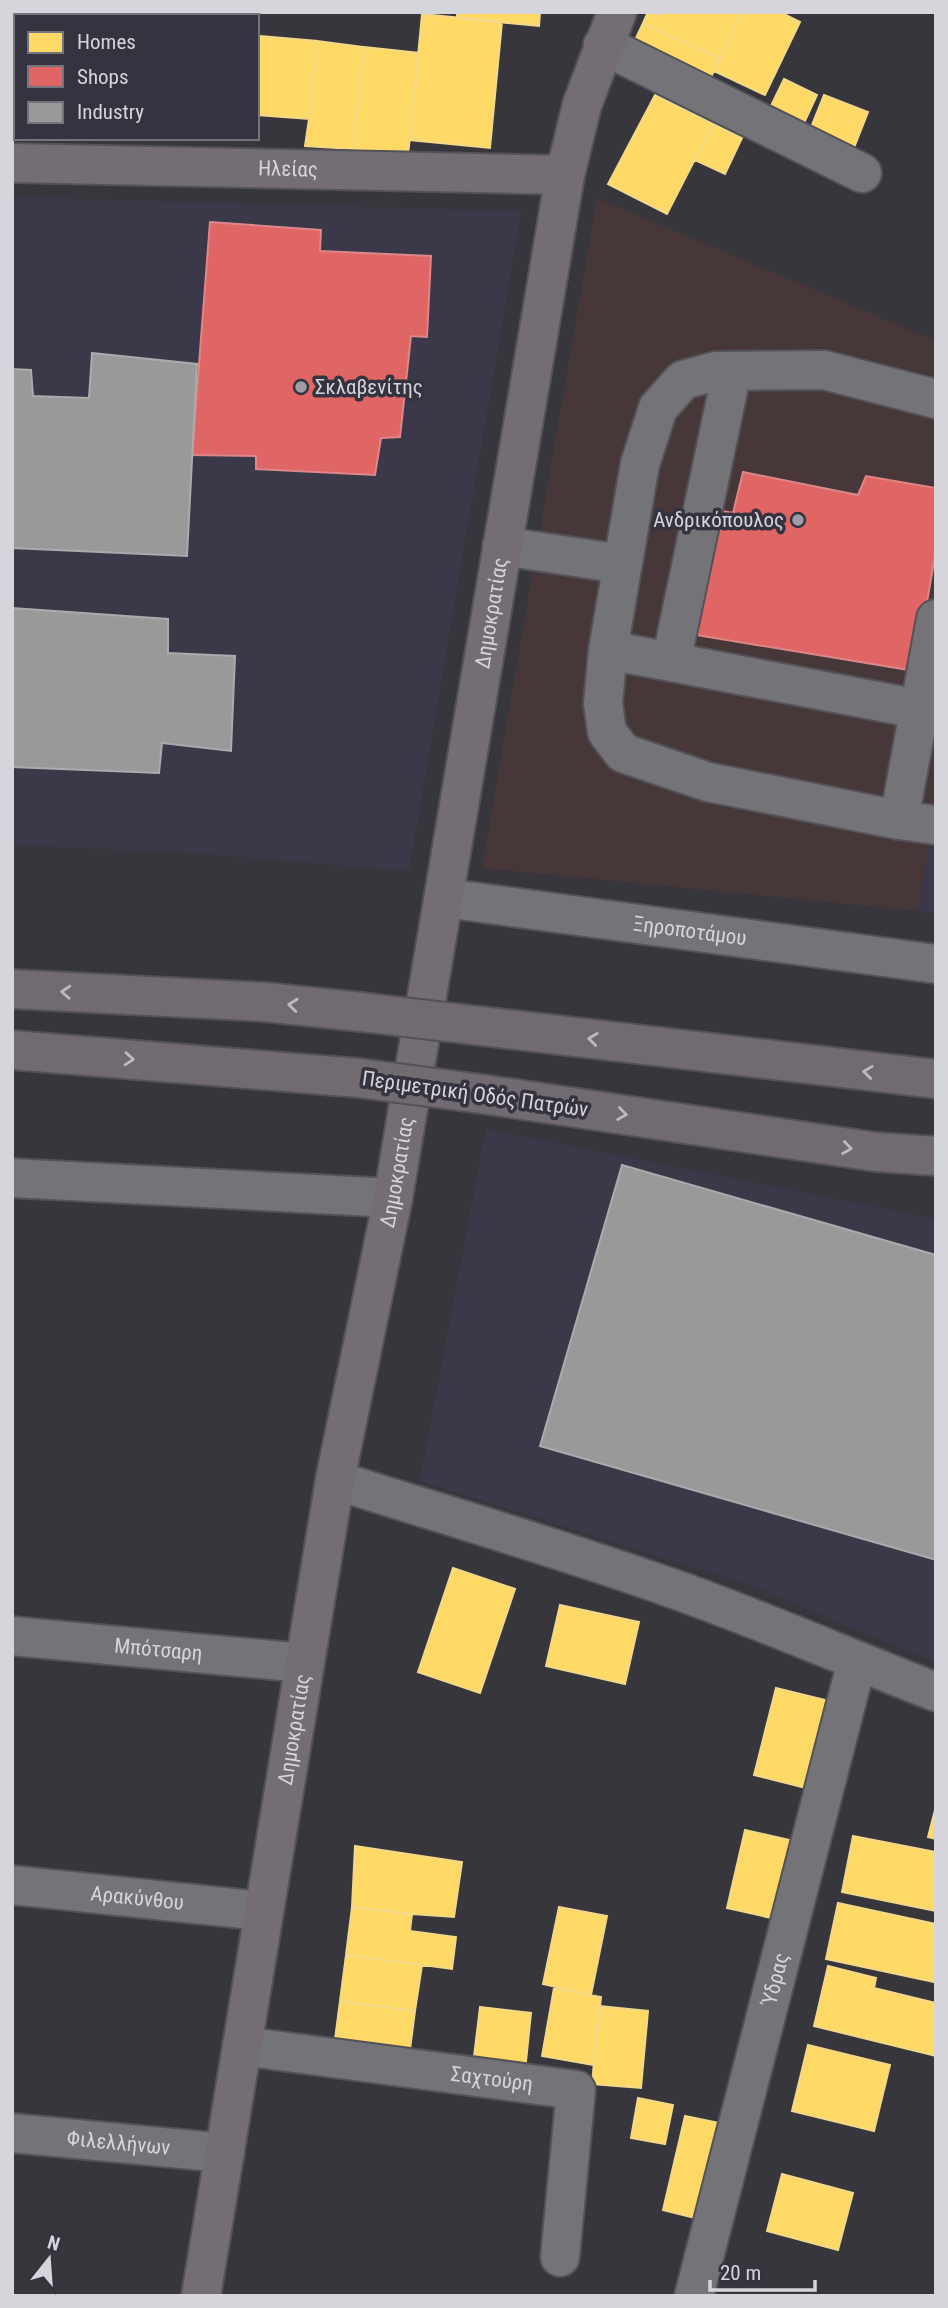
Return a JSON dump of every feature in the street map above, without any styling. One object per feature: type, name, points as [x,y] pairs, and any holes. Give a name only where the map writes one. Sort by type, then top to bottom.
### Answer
[{"type":"highway","points":[[12,989],[264,1002],[936,1079]]},
{"type":"highway","name":"Περιμετρική Οδός Πατρών","points":[[12,1050],[359,1078],[876,1152],[936,1156]]},
{"type":"main road","name":"Δημοκρατίας","points":[[201,2296],[262,1910],[335,1480],[393,1198],[565,174],[582,105],[610,29]]},
{"type":"main road","name":"Ηλείας","points":[[12,163],[565,174]]},
{"type":"street","points":[[610,29],[862,173]]},
{"type":"street","points":[[936,399],[824,370],[716,371],[683,380],[658,408],[640,464],[608,650],[603,703],[607,732],[623,753],[708,782],[898,820],[936,825]]},
{"type":"street","points":[[671,662],[732,371]]},
{"type":"street","points":[[502,546],[622,564]]},
{"type":"street","points":[[898,820],[936,619]]},
{"type":"street","points":[[608,650],[919,709]]},
{"type":"street","name":"Ξηροποτάμου","points":[[445,898],[936,964]]},
{"type":"street","points":[[12,1178],[393,1198]]},
{"type":"street","points":[[335,1480],[609,1566],[749,1616],[936,1692]]},
{"type":"street","name":"Μπότσαρη","points":[[12,1636],[304,1663]]},
{"type":"street","name":"Ύδρας","points":[[694,2296],[858,1661]]},
{"type":"street","name":"Αρακύνθου","points":[[12,1885],[262,1910]]},
{"type":"street","name":"Σαχτούρη","points":[[242,2046],[576,2090],[560,2256]]},
{"type":"street","name":"Φιλελλήνων","points":[[12,2133],[225,2153]]},
{"type":"shaded area","points":[[12,197],[521,211],[409,871],[180,852],[12,845]]},
{"type":"shaded area","points":[[597,198],[936,341],[936,802],[918,911],[482,868]]},
{"type":"shaded area","points":[[936,802],[936,914],[918,911]]},
{"type":"shaded area","points":[[486,1129],[936,1219],[936,1663],[752,1586],[420,1481]]},
{"type":"building: Homes","points":[[457,12],[540,12],[539,26],[457,18]]},
{"type":"building: Homes","points":[[648,12],[659,15],[661,12],[742,12],[720,59],[643,23]]},
{"type":"building: Homes","points":[[742,12],[780,12],[800,22],[765,95],[714,71]]},
{"type":"building: Homes","points":[[422,14],[502,22],[490,148],[410,140]]},
{"type":"building: Homes","points":[[643,23],[720,59],[705,89],[629,53]]},
{"type":"building: Homes","points":[[260,36],[317,41],[309,119],[259,115]]},
{"type":"building: Homes","points":[[317,41],[364,47],[353,149],[305,146]]},
{"type":"building: Homes","points":[[364,47],[419,53],[408,155],[353,149]]},
{"type":"building: Homes","points":[[784,79],[817,95],[799,134],[765,118]]},
{"type":"building: Homes","points":[[655,95],[713,124],[667,214],[608,184]]},
{"type":"building: Homes","points":[[824,95],[868,112],[852,153],[808,135]]},
{"type":"building: Homes","points":[[713,124],[742,138],[725,174],[695,160]]},
{"type":"building: Homes","points":[[453,1568],[515,1589],[480,1693],[418,1672]]},
{"type":"building: Homes","points":[[560,1605],[639,1622],[625,1684],[546,1666]]},
{"type":"building: Homes","points":[[776,1688],[829,1701],[806,1788],[754,1775]]},
{"type":"building: Homes","points":[[936,1806],[936,1839],[928,1837]]},
{"type":"building: Homes","points":[[745,1830],[794,1841],[776,1919],[727,1908]]},
{"type":"building: Homes","points":[[853,1836],[936,1852],[936,1911],[842,1892]]},
{"type":"building: Homes","points":[[355,1846],[462,1862],[454,1917],[352,1907]]},
{"type":"building: Homes","points":[[838,1903],[936,1924],[934,1982],[826,1959]]},
{"type":"building: Homes","points":[[352,1907],[412,1914],[410,1931],[456,1937],[452,1969],[346,1955]]},
{"type":"building: Homes","points":[[559,1907],[607,1916],[591,1995],[543,1984]]},
{"type":"building: Homes","points":[[346,1955],[422,1965],[415,2011],[340,2001]]},
{"type":"building: Homes","points":[[828,1966],[876,1978],[874,1988],[936,2003],[936,2056],[814,2026]]},
{"type":"building: Homes","points":[[554,1988],[601,1997],[594,2065],[542,2056]]},
{"type":"building: Homes","points":[[340,2001],[415,2011],[409,2057],[334,2047]]},
{"type":"building: Homes","points":[[599,2006],[648,2011],[641,2088],[592,2084]]},
{"type":"building: Homes","points":[[480,2007],[531,2013],[525,2071],[473,2065]]},
{"type":"building: Homes","points":[[808,2045],[890,2065],[874,2131],[792,2111]]},
{"type":"building: Homes","points":[[638,2098],[673,2105],[665,2144],[631,2138]]},
{"type":"building: Homes","points":[[685,2116],[729,2125],[707,2221],[663,2210]]},
{"type":"building: Homes","points":[[782,2174],[853,2193],[838,2250],[767,2231]]},
{"type":"building: Shops","name":"Σκλαβενίτης","points":[[210,222],[321,230],[320,251],[431,256],[427,337],[411,336],[400,437],[381,438],[375,475],[256,469],[256,456],[192,455]]},
{"type":"building: Shops","points":[[743,472],[858,495],[866,476],[936,488],[936,550],[915,671],[696,635],[717,510],[733,513]]},
{"type":"building: Industry","points":[[92,353],[197,364],[187,556],[12,548],[12,369],[31,370],[33,396],[89,398]]},
{"type":"building: Industry","points":[[12,608],[168,619],[168,653],[235,656],[231,751],[162,743],[159,773],[12,767]]},
{"type":"building: Industry","points":[[622,1165],[936,1255],[936,1560],[540,1446]]},
{"type":"place","name":"Σκλαβενίτης","points":[[301,387]]},
{"type":"place","name":"Ανδρικόπουλος","points":[[798,520]]}]
